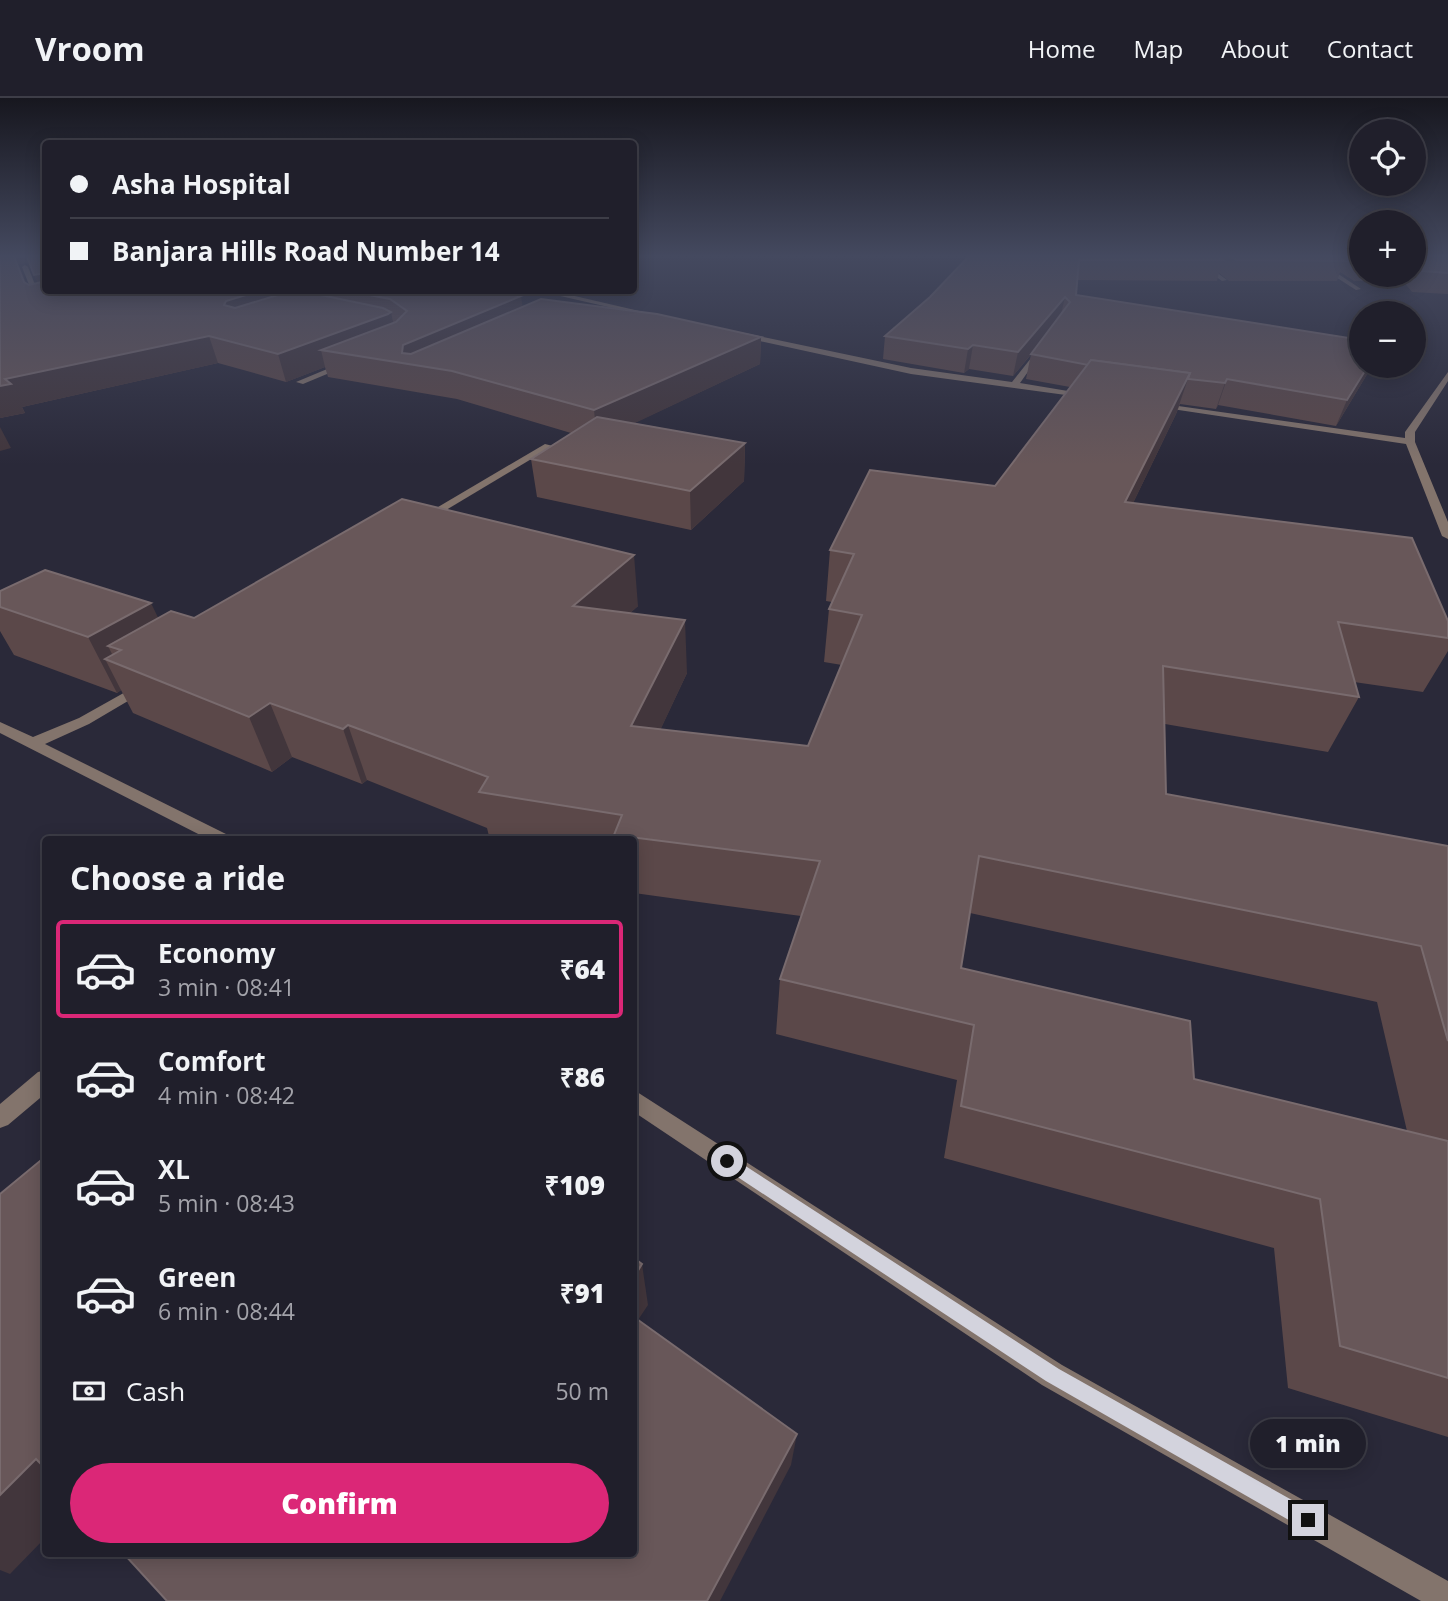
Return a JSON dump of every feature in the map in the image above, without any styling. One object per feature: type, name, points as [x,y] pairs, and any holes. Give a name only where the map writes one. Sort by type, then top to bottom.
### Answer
[{"type":"street","points":[[734,332],[911,371],[1096,397]]},
{"type":"street","points":[[1014,385],[1052,333]]},
{"type":"street","points":[[300,382],[361,358]]},
{"type":"street","points":[[1448,375],[1410,432],[1410,442],[1448,536]]},
{"type":"street","points":[[1150,405],[1410,442]]},
{"type":"street","points":[[405,530],[548,446]]},
{"type":"street","points":[[33,743],[84,721],[155,678]]},
{"type":"street","points":[[0,727],[216,836]]},
{"type":"street","points":[[0,1118],[42,1082]]},
{"type":"street","points":[[637,1102],[1052,1375],[1448,1599]]},
{"type":"building","points":[[0,324],[360,324],[278,354],[209,336],[5,379],[11,384],[0,386]]},
{"type":"building","points":[[390,324],[453,324],[403,345],[402,353],[411,354],[482,324],[703,324],[761,337],[594,410],[452,371],[321,350]]},
{"type":"building","points":[[899,324],[1042,324],[1018,352],[973,345],[968,349],[885,336]]},
{"type":"building","points":[[1053,324],[1261,324],[1349,338],[1349,378],[1361,378],[1347,400],[1227,379],[1225,383],[1188,379],[1190,373],[1091,360],[1088,365],[1031,354]]},
{"type":"building","points":[[1091,360],[1190,373],[1125,502],[1412,538],[1448,621],[1448,638],[1338,622],[1359,697],[1163,666],[1166,794],[1448,846],[1448,1041],[1421,946],[979,856],[961,968],[1190,1021],[1194,1079],[1448,1141],[1448,1378],[1340,1346],[1320,1199],[961,1106],[974,1025],[780,979],[820,861],[614,835],[622,815],[479,792],[488,777],[348,725],[343,729],[270,703],[249,717],[105,659],[121,650],[108,646],[171,611],[194,618],[402,499],[634,555],[573,606],[685,620],[631,726],[808,746],[862,615],[829,609],[854,554],[830,550],[870,470],[995,486]]},
{"type":"building","points":[[597,417],[745,443],[690,491],[531,459]]},
{"type":"building","points":[[45,570],[151,603],[88,637],[0,607],[0,591]]},
{"type":"building","points":[[42,1159],[42,1465],[36,1459],[0,1495],[0,1194]]},
{"type":"building","points":[[637,1319],[797,1434],[707,1601],[167,1601],[127,1557],[637,1557]]},
{"type":"route","points":[[727,1161],[1052,1375],[1308,1520]]}]
